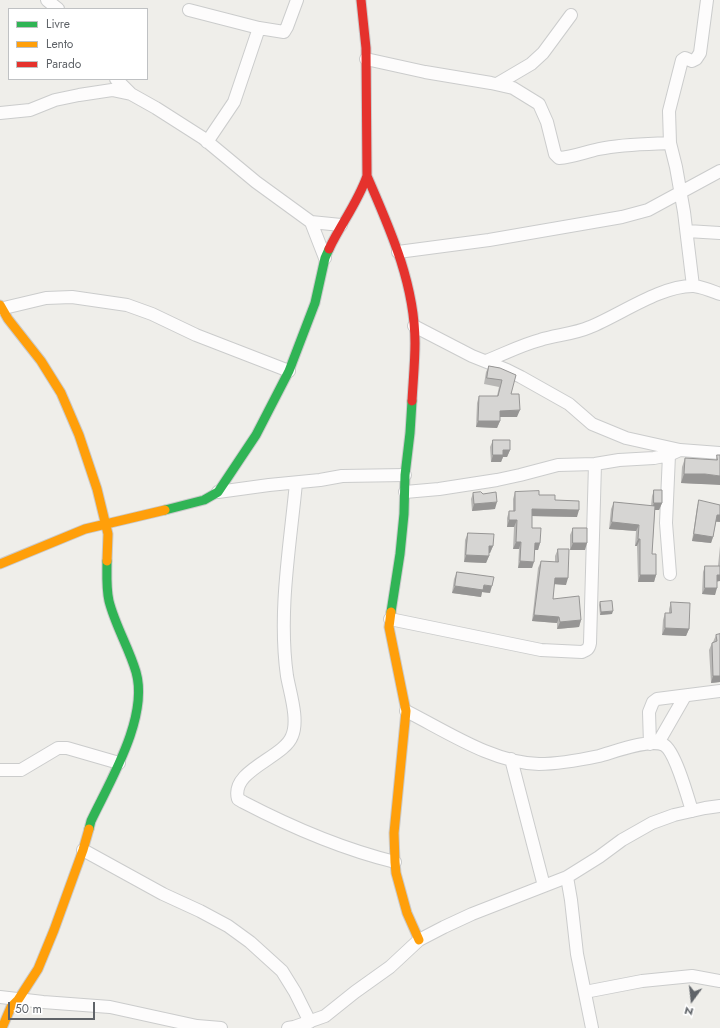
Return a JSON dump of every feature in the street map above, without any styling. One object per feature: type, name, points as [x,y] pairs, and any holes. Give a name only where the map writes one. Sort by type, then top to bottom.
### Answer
[{"type":"street","points":[[47,0],[57,8]]},
{"type":"street","points":[[189,10],[259,28],[284,32],[288,27],[297,0]]},
{"type":"street","points":[[218,492],[256,435],[288,371],[315,303],[325,258],[337,232],[362,190],[367,176],[366,48],[361,0]]},
{"type":"street","points":[[693,286],[681,193],[670,143],[669,111],[682,60],[685,58],[692,61],[699,55],[707,0]]},
{"type":"street","points":[[498,84],[531,64],[539,57],[571,15]]},
{"type":"street","points":[[207,142],[234,102],[259,28]]},
{"type":"street","points":[[366,59],[425,72],[498,84],[513,88],[539,104],[547,122],[555,154],[559,158],[615,146],[670,143]]},
{"type":"street","points":[[117,80],[131,94],[170,117],[207,142],[256,182],[311,222],[341,225]]},
{"type":"street","points":[[0,113],[30,110],[55,100],[112,90],[131,94]]},
{"type":"street","points":[[398,252],[482,241],[622,218],[648,210],[720,171]]},
{"type":"street","points":[[367,176],[391,231],[398,252],[408,284],[414,326],[415,343],[410,433],[405,475],[404,514],[400,554],[389,626],[406,711],[394,833],[396,873],[407,913],[419,940]]},
{"type":"street","points":[[311,222],[325,258]]},
{"type":"street","points":[[687,231],[720,233]]},
{"type":"street","points":[[486,362],[529,343],[590,328],[638,302],[672,290],[693,286],[704,288],[720,294]]},
{"type":"street","points":[[2,1028],[11,1007],[18,1000],[38,969],[65,900],[91,821],[130,737],[136,714],[139,690],[136,673],[109,601],[107,587],[108,534],[97,489],[79,435],[61,393],[40,361],[1,308],[46,298],[72,297],[127,305],[152,314],[196,335],[288,371]]},
{"type":"street","points":[[414,326],[486,362],[507,370],[569,404],[592,424],[626,438],[680,450],[720,453]]},
{"type":"street","points":[[654,444],[654,458]]},
{"type":"street","points":[[405,492],[439,489],[497,480],[558,465],[595,464],[619,460],[654,458],[669,455],[680,450]]},
{"type":"street","points":[[669,455],[666,523],[670,574]]},
{"type":"street","points":[[390,619],[541,650],[582,652],[587,650],[590,643],[595,464]]},
{"type":"street","points":[[0,564],[85,529],[204,500],[218,492],[342,476],[405,475]]},
{"type":"street","points":[[296,483],[288,560],[283,631],[284,651],[294,714],[293,736],[288,743],[250,772],[241,782],[236,792],[238,799],[243,802],[300,829],[366,855],[395,862]]},
{"type":"street","points":[[654,744],[649,712],[653,702],[657,700],[720,691]]},
{"type":"street","points":[[654,744],[685,696]]},
{"type":"street","points":[[406,711],[446,733],[480,749],[511,759],[539,764],[567,762],[599,756],[631,747],[654,744],[664,746],[670,750],[679,770],[692,811]]},
{"type":"street","points":[[0,770],[20,770],[58,748],[67,748],[119,763]]},
{"type":"street","points":[[511,759],[544,886]]},
{"type":"street","points":[[292,1028],[325,1016],[354,992],[390,967],[419,940],[472,914],[567,878],[622,840],[652,823],[674,815],[720,806]]},
{"type":"street","points":[[82,850],[163,894],[228,926],[250,942],[282,970],[310,1022]]},
{"type":"street","points":[[567,878],[577,954],[592,1028]]},
{"type":"street","points":[[585,992],[642,981],[692,976],[720,981]]},
{"type":"street","points":[[0,997],[18,1000],[110,1007],[196,1027],[221,1028]]},
{"type":"building","points":[[489,366],[500,368],[516,375],[511,394],[519,394],[520,410],[500,411],[500,421],[478,421],[479,396],[498,396],[502,380],[487,378]]},
{"type":"building","points":[[493,440],[510,440],[510,450],[503,450],[503,455],[493,455]]},
{"type":"building","points":[[717,455],[720,455],[720,476],[684,474],[685,458],[717,460]]},
{"type":"building","points":[[654,490],[662,490],[662,503],[654,503]]},
{"type":"building","points":[[539,491],[539,495],[555,495],[555,500],[579,501],[579,510],[532,509],[532,528],[541,528],[540,543],[535,543],[534,562],[520,561],[521,542],[516,542],[517,520],[509,520],[509,511],[515,511],[515,492]]},
{"type":"building","points":[[481,492],[483,494],[496,492],[497,502],[474,504],[473,493]]},
{"type":"building","points":[[699,500],[720,505],[720,515],[717,515],[713,537],[694,534]]},
{"type":"building","points":[[614,502],[655,506],[652,554],[656,554],[656,575],[640,575],[640,539],[638,539],[639,525],[612,522]]},
{"type":"building","points":[[573,528],[587,528],[587,543],[573,543]]},
{"type":"building","points":[[468,533],[494,534],[493,546],[489,546],[489,556],[466,555]]},
{"type":"building","points":[[558,549],[569,549],[568,578],[555,578],[553,599],[579,596],[581,620],[560,622],[559,617],[534,615],[541,561],[558,562]]},
{"type":"building","points":[[705,566],[720,566],[720,575],[717,575],[717,588],[705,588]]},
{"type":"building","points":[[457,572],[494,577],[492,586],[484,585],[483,590],[455,586]]},
{"type":"building","points":[[612,601],[613,611],[601,612],[600,602]]},
{"type":"building","points":[[671,602],[690,603],[689,629],[665,628],[665,613],[671,613]]},
{"type":"building","points":[[720,634],[720,676],[713,676],[712,643],[717,641],[716,635]]},
{"type":"traffic: fast","points":[[165,510],[204,500],[218,492],[256,435],[289,371],[315,303],[325,258],[329,249]]},
{"type":"traffic: fast","points":[[391,612],[400,554],[404,514],[405,475],[412,401]]},
{"type":"traffic: fast","points":[[89,829],[91,821],[126,748],[137,709],[139,690],[133,663],[109,601],[107,586],[107,561]]},
{"type":"traffic: slow","points":[[0,305],[8,319],[41,361],[61,393],[79,435],[97,489],[108,534],[107,561]]},
{"type":"traffic: slow","points":[[0,564],[85,529],[165,510]]},
{"type":"traffic: slow","points":[[391,612],[389,627],[406,711],[394,833],[395,862],[396,873],[407,913],[419,940]]},
{"type":"traffic: slow","points":[[2,1028],[11,1007],[18,1000],[38,969],[54,930],[83,850],[89,829]]},
{"type":"traffic: jam","points":[[329,249],[359,195],[367,176],[366,48],[361,0]]},
{"type":"traffic: jam","points":[[367,176],[400,257],[411,299],[415,343],[412,401]]}]
